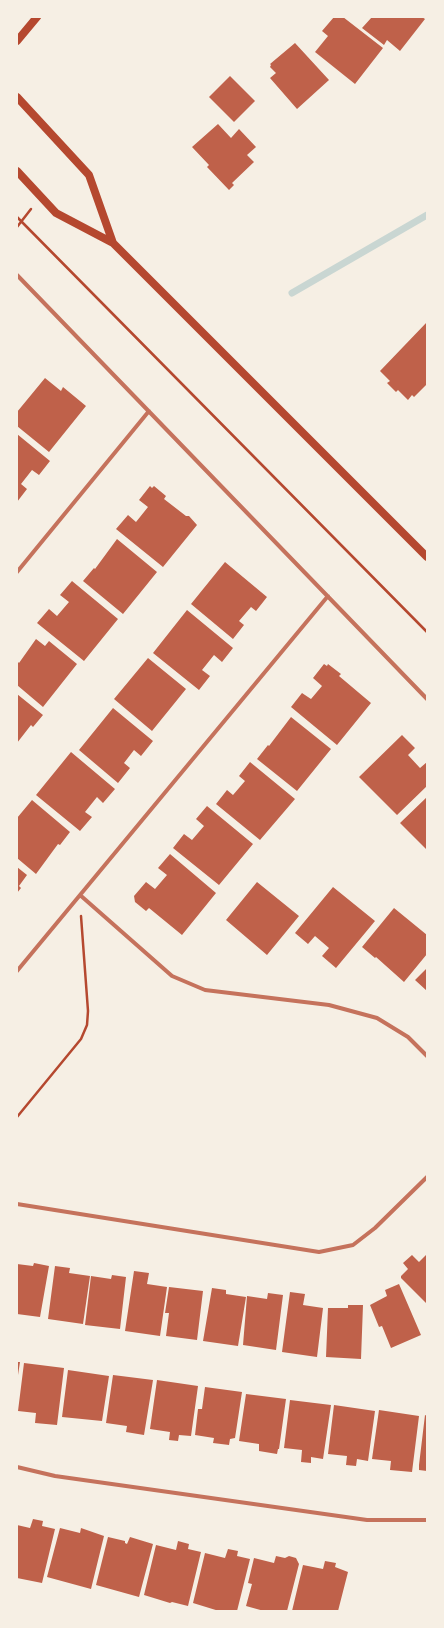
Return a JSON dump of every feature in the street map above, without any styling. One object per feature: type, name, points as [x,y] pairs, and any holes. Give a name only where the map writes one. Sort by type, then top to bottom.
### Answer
[{"type":"main road","points":[[17,42],[37,17]]},
{"type":"main road","points":[[17,97],[89,174],[113,243]]},
{"type":"main road","points":[[17,171],[56,213],[113,243],[427,557]]},
{"type":"street","points":[[17,275],[427,699]]},
{"type":"street","points":[[17,572],[149,411]]},
{"type":"street","points":[[17,971],[328,596]]},
{"type":"street","points":[[80,895],[172,976],[205,990],[329,1005],[377,1018],[408,1037],[427,1056]]},
{"type":"street","points":[[17,1204],[319,1252],[352,1245],[375,1228],[427,1177]]},
{"type":"street","points":[[17,1468],[56,1476],[367,1520],[427,1520]]},
{"type":"path","points":[[17,227],[41,196]]},
{"type":"path","points":[[17,217],[427,632]]},
{"type":"path","points":[[17,1117],[81,1039],[87,1025],[88,1011],[80,895]]},
{"type":"building","points":[[334,17],[343,17],[383,48],[355,84],[315,52],[328,36],[322,31]]},
{"type":"building","points":[[372,17],[422,17],[425,19],[400,51],[387,40],[384,45],[362,28]]},
{"type":"building","points":[[295,43],[329,80],[297,109],[270,78],[276,73],[270,67],[270,64]]},
{"type":"building","points":[[230,76],[255,101],[234,122],[209,97]]},
{"type":"building","points":[[218,124],[231,138],[239,129],[256,147],[247,155],[254,162],[232,183],[234,185],[229,190],[207,167],[209,165],[192,147]]},
{"type":"building","points":[[427,322],[427,384],[414,397],[412,395],[408,400],[398,390],[396,392],[387,383],[390,381],[380,371]]},
{"type":"building","points":[[45,378],[61,391],[63,387],[86,406],[49,452],[17,426],[17,412]]},
{"type":"building","points":[[17,434],[50,461],[39,475],[32,470],[21,484],[27,489],[17,502]]},
{"type":"building","points":[[150,486],[152,488],[154,486],[166,496],[164,499],[186,516],[189,516],[197,525],[163,567],[116,529],[128,515],[136,522],[148,507],[139,500]]},
{"type":"building","points":[[117,539],[157,572],[123,614],[83,581],[94,568],[95,569]]},
{"type":"building","points":[[225,562],[267,597],[256,611],[251,607],[239,621],[244,625],[233,639],[191,604]]},
{"type":"building","points":[[72,581],[118,619],[84,661],[37,623],[49,609],[57,616],[69,602],[60,595]]},
{"type":"building","points":[[187,610],[233,648],[222,662],[214,655],[202,670],[210,676],[199,690],[153,653]]},
{"type":"building","points":[[36,639],[45,646],[49,641],[77,664],[43,707],[17,685],[17,661],[19,663]]},
{"type":"building","points":[[148,658],[186,689],[152,731],[114,699]]},
{"type":"building","points":[[324,664],[327,666],[328,664],[341,674],[339,676],[371,703],[337,745],[291,707],[302,693],[311,699],[322,686],[313,678]]},
{"type":"building","points":[[17,694],[43,715],[33,727],[31,725],[17,743]]},
{"type":"building","points":[[113,708],[153,741],[141,756],[134,750],[124,763],[130,768],[118,783],[79,750]]},
{"type":"building","points":[[291,717],[331,749],[297,791],[257,759]]},
{"type":"building","points":[[402,735],[415,748],[408,755],[420,768],[427,762],[427,786],[397,815],[359,777]]},
{"type":"building","points":[[71,752],[115,789],[103,803],[97,797],[85,812],[92,817],[80,831],[36,795]]},
{"type":"building","points":[[250,762],[295,799],[260,840],[216,804],[227,790],[233,795],[245,781],[239,776]]},
{"type":"building","points":[[427,797],[427,850],[400,823]]},
{"type":"building","points":[[32,800],[70,832],[60,845],[58,844],[36,874],[17,858],[17,818]]},
{"type":"building","points":[[207,806],[253,844],[219,885],[173,848],[184,834],[192,840],[204,826],[196,819]]},
{"type":"building","points":[[170,854],[216,893],[182,935],[149,908],[146,911],[135,902],[134,896],[146,882],[155,889],[167,875],[158,868]]},
{"type":"building","points":[[17,867],[27,875],[19,886],[21,888],[17,893]]},
{"type":"building","points":[[257,882],[299,916],[267,955],[226,920]]},
{"type":"building","points":[[333,887],[375,921],[336,968],[322,956],[329,948],[315,936],[308,944],[295,933]]},
{"type":"building","points":[[394,908],[427,935],[427,954],[404,982],[376,957],[375,958],[362,947]]},
{"type":"building","points":[[427,968],[427,991],[415,980]]},
{"type":"building","points":[[427,1254],[427,1304],[401,1278],[401,1276],[408,1269],[403,1263],[412,1255],[419,1262]]},
{"type":"building","points":[[34,1263],[49,1266],[40,1317],[17,1314],[17,1264],[33,1266]]},
{"type":"building","points":[[55,1266],[70,1268],[69,1273],[90,1276],[83,1324],[48,1319]]},
{"type":"building","points":[[134,1271],[149,1273],[147,1284],[167,1287],[160,1336],[125,1331]]},
{"type":"building","points":[[112,1275],[126,1277],[120,1329],[85,1325],[91,1276],[111,1279]]},
{"type":"building","points":[[399,1284],[421,1335],[391,1348],[382,1326],[379,1327],[370,1305],[387,1296],[385,1290]]},
{"type":"building","points":[[169,1287],[203,1291],[197,1340],[166,1336],[169,1313],[165,1313]]},
{"type":"building","points":[[212,1288],[226,1290],[226,1294],[246,1297],[238,1346],[203,1341]]},
{"type":"building","points":[[290,1292],[305,1294],[303,1305],[323,1308],[317,1357],[282,1352]]},
{"type":"building","points":[[268,1293],[283,1295],[276,1350],[243,1345],[247,1296],[267,1299]]},
{"type":"building","points":[[348,1305],[363,1305],[361,1359],[326,1357],[328,1308],[348,1308]]},
{"type":"building","points":[[17,1362],[20,1362],[18,1375],[17,1375]]},
{"type":"building","points":[[24,1363],[64,1368],[57,1425],[35,1423],[36,1413],[18,1411]]},
{"type":"building","points":[[68,1370],[109,1376],[102,1421],[62,1417]]},
{"type":"building","points":[[113,1375],[153,1380],[144,1435],[126,1432],[127,1426],[106,1423]]},
{"type":"building","points":[[157,1380],[198,1386],[191,1436],[179,1435],[178,1441],[169,1440],[170,1432],[150,1429]]},
{"type":"building","points":[[205,1387],[242,1392],[235,1438],[230,1439],[229,1445],[213,1443],[214,1438],[195,1435],[198,1409],[202,1409]]},
{"type":"building","points":[[246,1394],[286,1399],[277,1454],[259,1451],[259,1444],[239,1441]]},
{"type":"building","points":[[290,1400],[331,1405],[323,1459],[311,1457],[311,1463],[301,1462],[302,1450],[284,1448]]},
{"type":"building","points":[[334,1405],[375,1411],[368,1461],[357,1459],[356,1466],[346,1465],[347,1456],[328,1454]]},
{"type":"building","points":[[379,1410],[419,1416],[412,1472],[390,1470],[391,1461],[372,1459]]},
{"type":"building","points":[[425,1415],[427,1416],[427,1471],[419,1470]]},
{"type":"building","points":[[33,1519],[43,1521],[42,1526],[55,1529],[42,1583],[17,1578],[17,1525],[30,1528]]},
{"type":"building","points":[[60,1528],[80,1533],[81,1528],[104,1536],[91,1589],[47,1577]]},
{"type":"building","points":[[108,1537],[125,1541],[127,1544],[130,1537],[153,1544],[139,1597],[96,1585]]},
{"type":"building","points":[[178,1541],[189,1544],[188,1549],[201,1552],[188,1606],[172,1602],[170,1603],[144,1595],[156,1545],[176,1550]]},
{"type":"building","points":[[228,1549],[238,1551],[237,1556],[250,1559],[237,1611],[219,1611],[193,1603],[205,1553],[225,1558]]},
{"type":"building","points":[[276,1556],[285,1558],[289,1556],[296,1558],[299,1564],[287,1611],[264,1611],[246,1606],[252,1584],[248,1583],[254,1558],[274,1563]]},
{"type":"building","points":[[325,1561],[336,1563],[335,1567],[348,1572],[338,1611],[292,1611],[303,1565],[323,1569]]},
{"type":"waterway","points":[[292,293],[427,215]]}]
